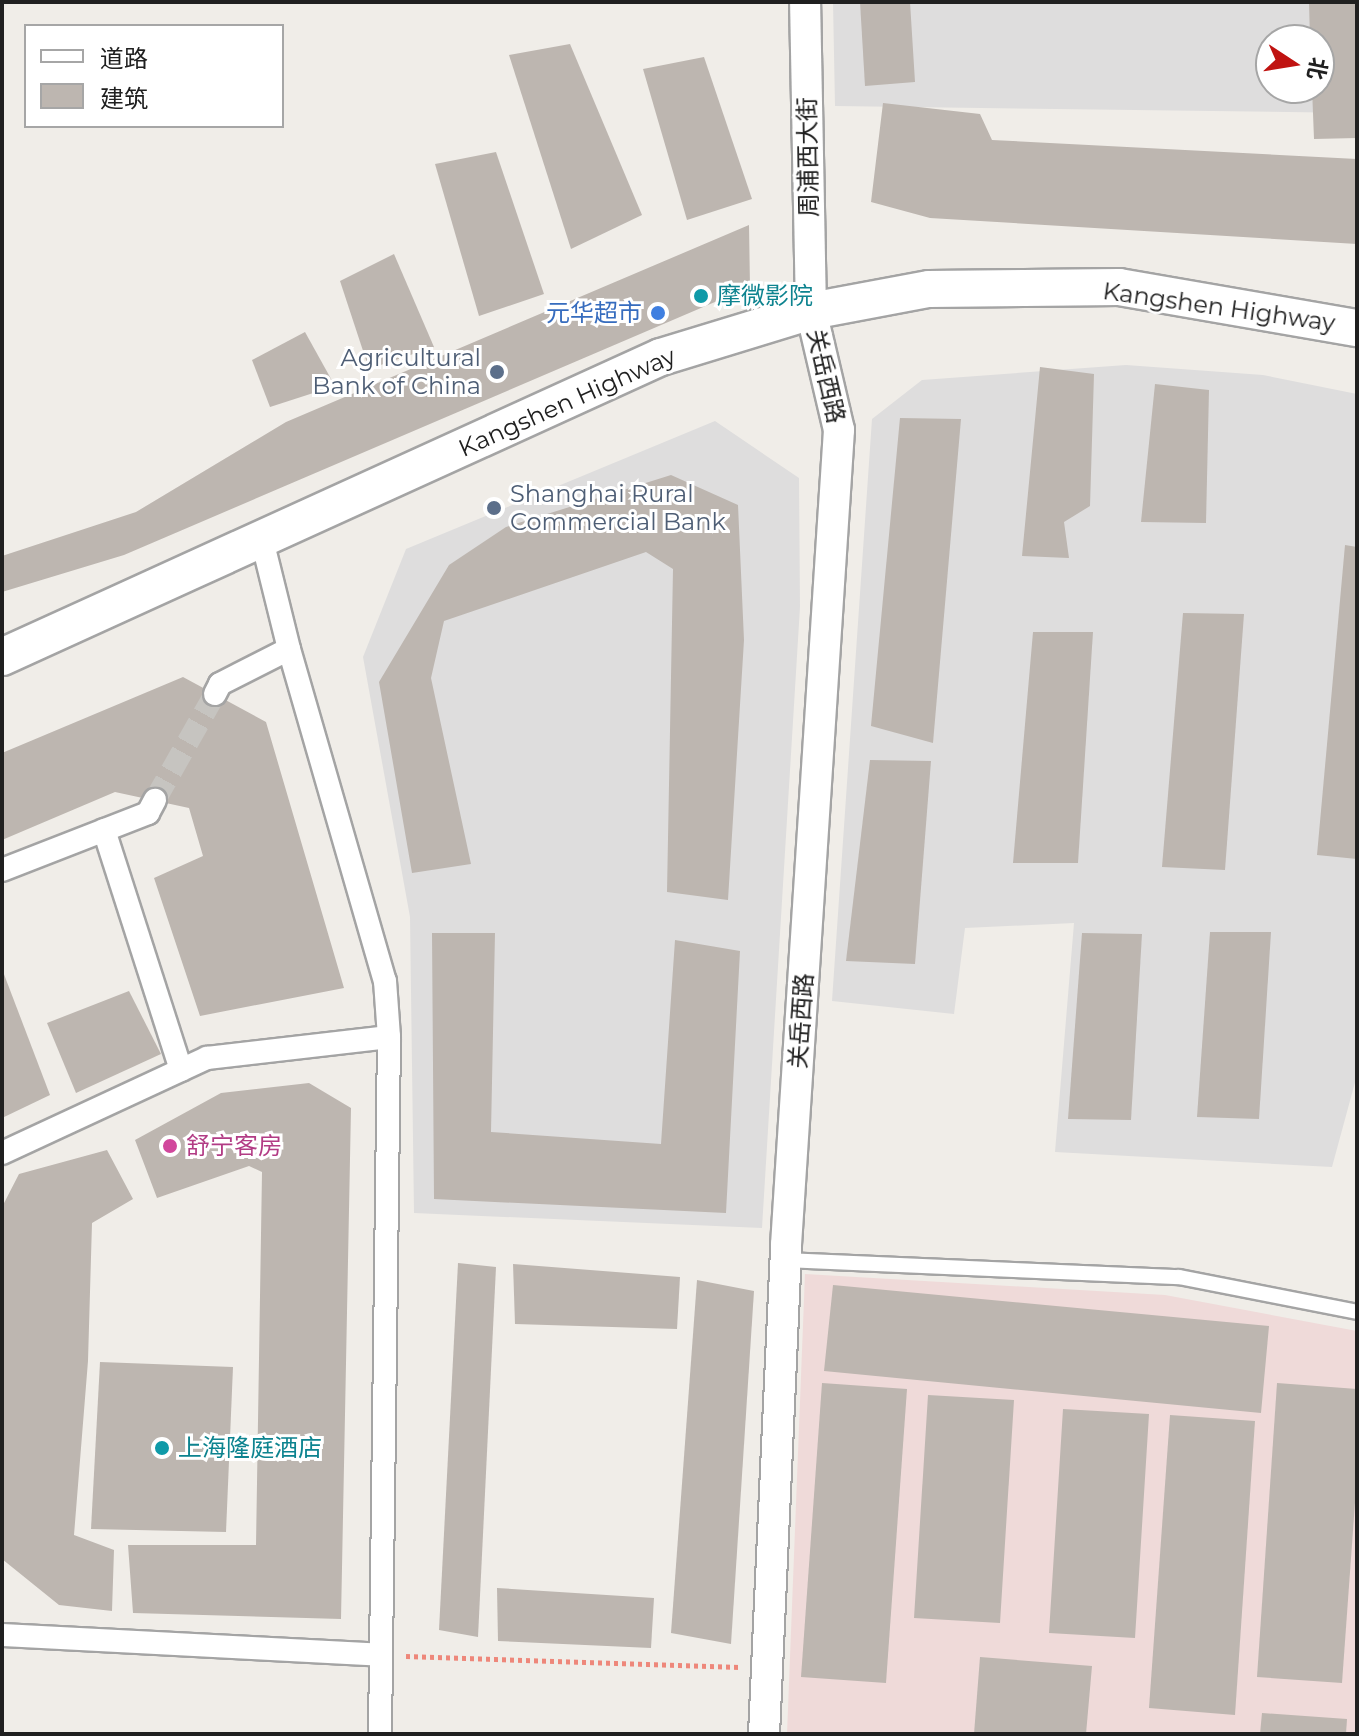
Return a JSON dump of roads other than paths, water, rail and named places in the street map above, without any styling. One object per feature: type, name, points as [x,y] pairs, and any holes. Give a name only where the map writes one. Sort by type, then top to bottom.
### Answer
[{"type":"street","name":"周浦西大街","points":[[805,2],[811,311]]},
{"type":"street","name":"Kangshen Highway","points":[[2,657],[661,357],[811,311],[929,289],[1119,287],[1357,328]]},
{"type":"street","name":"关岳西路","points":[[764,1734],[786,1260],[839,430],[811,311]]},
{"type":"street","points":[[262,540],[289,649],[385,981],[389,1037],[380,1734]]},
{"type":"street","points":[[215,694],[220,684],[289,649]]},
{"type":"street","points":[[2,870],[148,813],[155,800]]},
{"type":"street","points":[[104,830],[181,1070]]},
{"type":"street","points":[[2,1153],[207,1058],[389,1037]]},
{"type":"street","points":[[4,1633],[379,1655]]},
{"type":"lane","points":[[786,1260],[1179,1277],[1357,1312]]},
{"type":"tunnel","points":[[155,800],[215,694]]},
{"type":"place","name":"摩微影院","points":[[701,296]]},
{"type":"place","name":"元华超市","points":[[658,313]]},
{"type":"place","name":"Agricultural Bank of China","points":[[497,372]]},
{"type":"place","name":"Shanghai Rural Commercial Bank","points":[[494,508]]},
{"type":"place","name":"舒宁客房","points":[[170,1146]]},
{"type":"place","name":"上海隆庭酒店","points":[[162,1448]]}]
